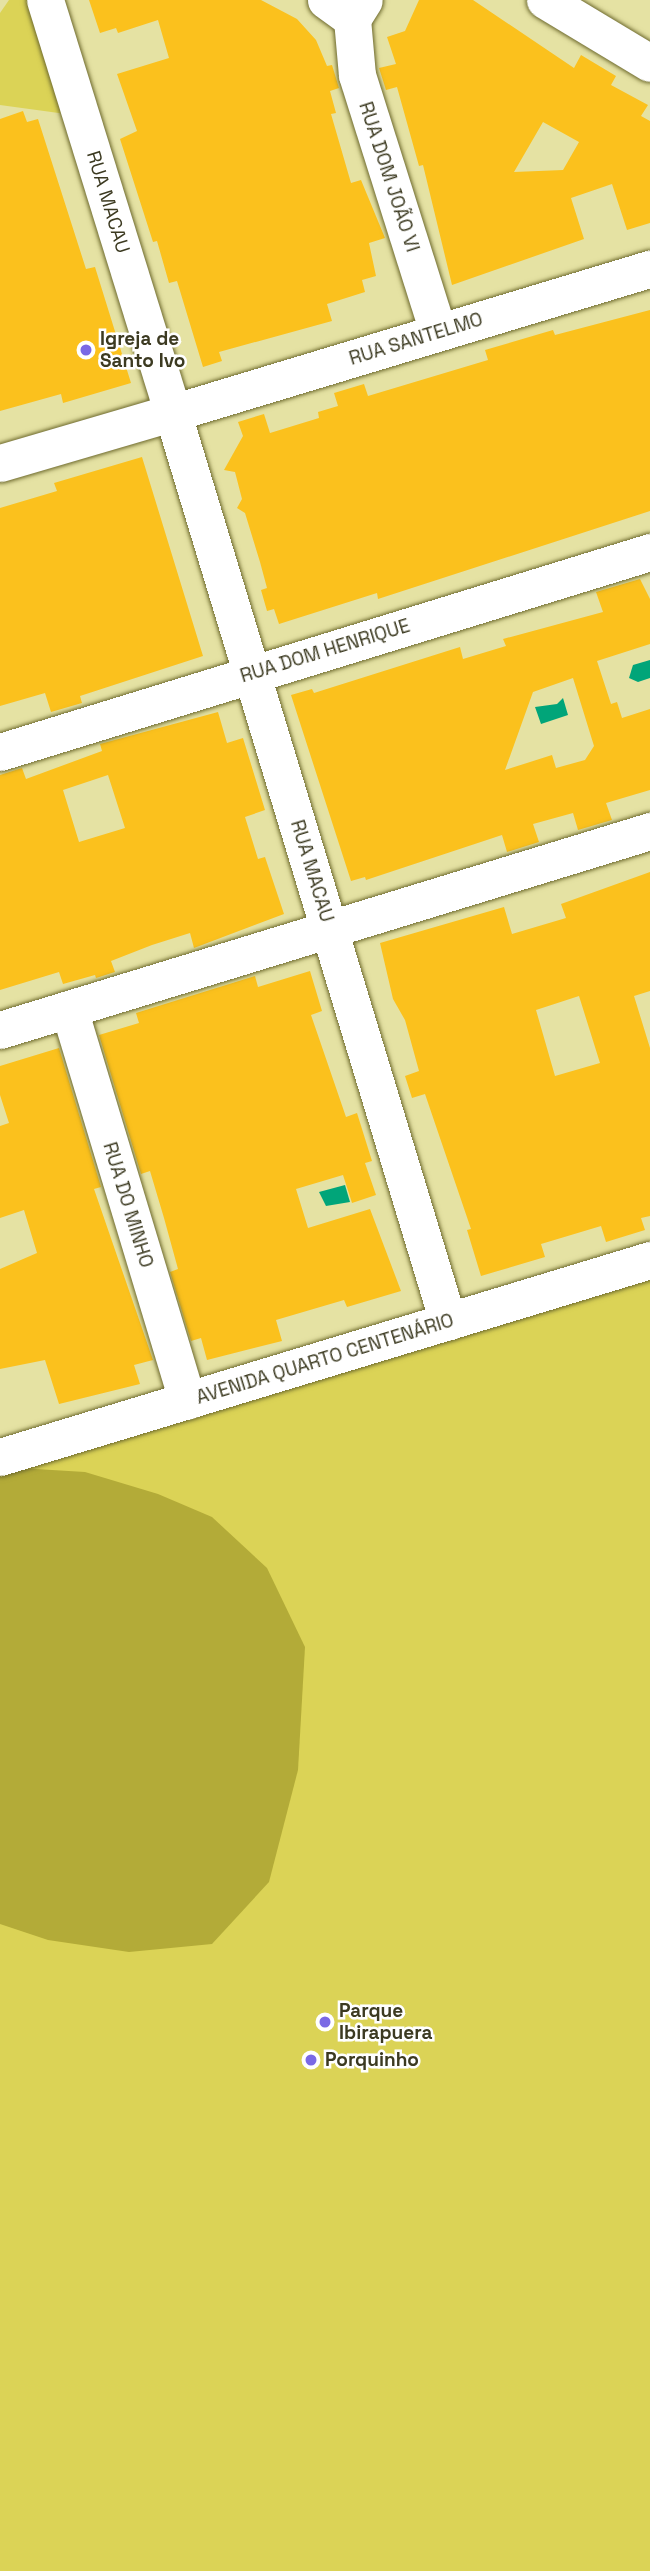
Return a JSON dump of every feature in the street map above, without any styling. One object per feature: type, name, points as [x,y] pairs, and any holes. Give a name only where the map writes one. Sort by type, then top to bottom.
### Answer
[{"type":"street","name":"RUA MACAU","points":[[45,0],[449,1322]]},
{"type":"street","points":[[545,0],[650,63]]},
{"type":"street","name":"RUA DOM JOÃO VI","points":[[347,6],[356,75],[438,332]]},
{"type":"street","name":"RUA SANTELMO","points":[[4,460],[650,269]]},
{"type":"street","name":"RUA DOM HENRIQUE","points":[[0,752],[650,552]]},
{"type":"street","points":[[0,1030],[650,831]]},
{"type":"street","name":"RUA DO MINHO","points":[[69,1009],[187,1401]]},
{"type":"street","name":"AVENIDA QUARTO CENTENÁRIO","points":[[0,1457],[650,1260]]},
{"type":"shaded area","points":[[9,0],[31,0],[66,114],[0,105],[0,13]]},
{"type":"shaded area","points":[[650,660],[650,678],[638,682],[629,678],[633,665]]},
{"type":"shaded area","points":[[563,698],[568,715],[541,724],[535,707],[557,704]]},
{"type":"shaded area","points":[[345,1185],[350,1202],[326,1206],[319,1192]]},
{"type":"shaded area","name":"Parque Ibirapuera","points":[[650,1277],[650,2571],[0,2571],[0,1473]]},
{"type":"shaded area","points":[[19,1468],[85,1472],[158,1494],[212,1517],[267,1568],[305,1647],[298,1770],[269,1882],[212,1944],[129,1952],[48,1940],[0,1924],[0,1474]]},
{"type":"building","points":[[89,0],[261,0],[297,19],[316,40],[327,66],[332,65],[339,88],[330,91],[336,113],[331,114],[351,183],[361,180],[385,238],[369,243],[376,276],[362,280],[365,292],[327,304],[332,321],[219,352],[222,361],[203,367],[177,281],[169,283],[157,241],[153,242],[120,139],[137,131],[117,74],[169,58],[158,20],[118,33],[116,28],[100,33]]},
{"type":"building","points":[[419,0],[473,0],[574,68],[581,55],[616,76],[611,85],[648,105],[641,116],[650,121],[650,223],[627,230],[612,184],[571,198],[584,239],[452,285],[423,165],[419,166],[397,87],[386,90],[379,68],[396,64],[387,37],[405,31]],"holes":[[[543,122],[579,142],[563,170],[514,172]]]},
{"type":"building","points":[[23,111],[27,122],[38,119],[86,269],[95,267],[131,383],[63,403],[61,394],[0,411],[0,119]]},
{"type":"building","points":[[650,310],[650,511],[378,599],[377,593],[279,624],[274,609],[267,611],[261,590],[267,588],[260,562],[245,513],[237,508],[242,499],[235,472],[224,470],[243,436],[238,422],[264,414],[270,433],[319,418],[318,412],[338,406],[334,393],[364,384],[368,396],[488,360],[485,350],[553,330],[555,335]]},
{"type":"building","points":[[142,457],[203,656],[80,696],[82,703],[51,712],[45,693],[0,706],[0,508],[57,491],[54,483]]},
{"type":"building","points":[[640,579],[650,599],[650,644],[597,661],[611,704],[617,702],[622,718],[650,709],[650,790],[606,803],[612,820],[578,830],[573,813],[533,824],[539,842],[507,852],[502,835],[366,880],[365,877],[351,881],[291,695],[312,689],[314,693],[460,647],[463,659],[506,646],[503,639],[603,612],[596,592]],"holes":[[[573,678],[594,746],[585,760],[556,768],[552,755],[505,770],[533,692]]]},
{"type":"building","points":[[218,712],[227,743],[243,738],[265,810],[245,817],[258,859],[265,857],[284,914],[194,948],[190,933],[152,945],[111,961],[115,972],[96,978],[95,975],[63,984],[59,972],[0,990],[0,775],[22,768],[26,779],[102,751],[100,744]],"holes":[[[108,775],[125,828],[79,842],[63,790]]]},
{"type":"building","points":[[650,872],[650,991],[634,996],[650,1048],[650,1216],[641,1218],[645,1230],[606,1242],[601,1226],[541,1244],[545,1257],[481,1276],[467,1230],[471,1229],[425,1094],[412,1098],[405,1076],[419,1071],[405,1020],[393,999],[380,943],[504,907],[512,934],[566,918],[561,904]],"holes":[[[579,996],[600,1063],[555,1076],[536,1010]]]},
{"type":"building","points":[[310,971],[322,1011],[311,1015],[346,1117],[357,1113],[372,1161],[365,1163],[376,1195],[352,1203],[343,1175],[296,1189],[308,1228],[370,1209],[401,1291],[347,1307],[344,1300],[276,1320],[282,1341],[207,1360],[201,1338],[191,1341],[170,1272],[178,1269],[150,1171],[141,1174],[99,1035],[139,1023],[136,1013],[255,976],[258,987]]},
{"type":"building","points":[[59,1048],[101,1187],[94,1189],[153,1360],[134,1365],[140,1384],[59,1404],[45,1360],[0,1369],[0,1269],[37,1253],[24,1210],[0,1218],[0,1126],[9,1123],[0,1095],[0,1066]]},
{"type":"place","name":"Igreja de Santo Ivo","points":[[86,350]]},
{"type":"place","name":"Parque Ibirapuera","points":[[325,2022]]},
{"type":"place","name":"Porquinho","points":[[311,2060]]}]
